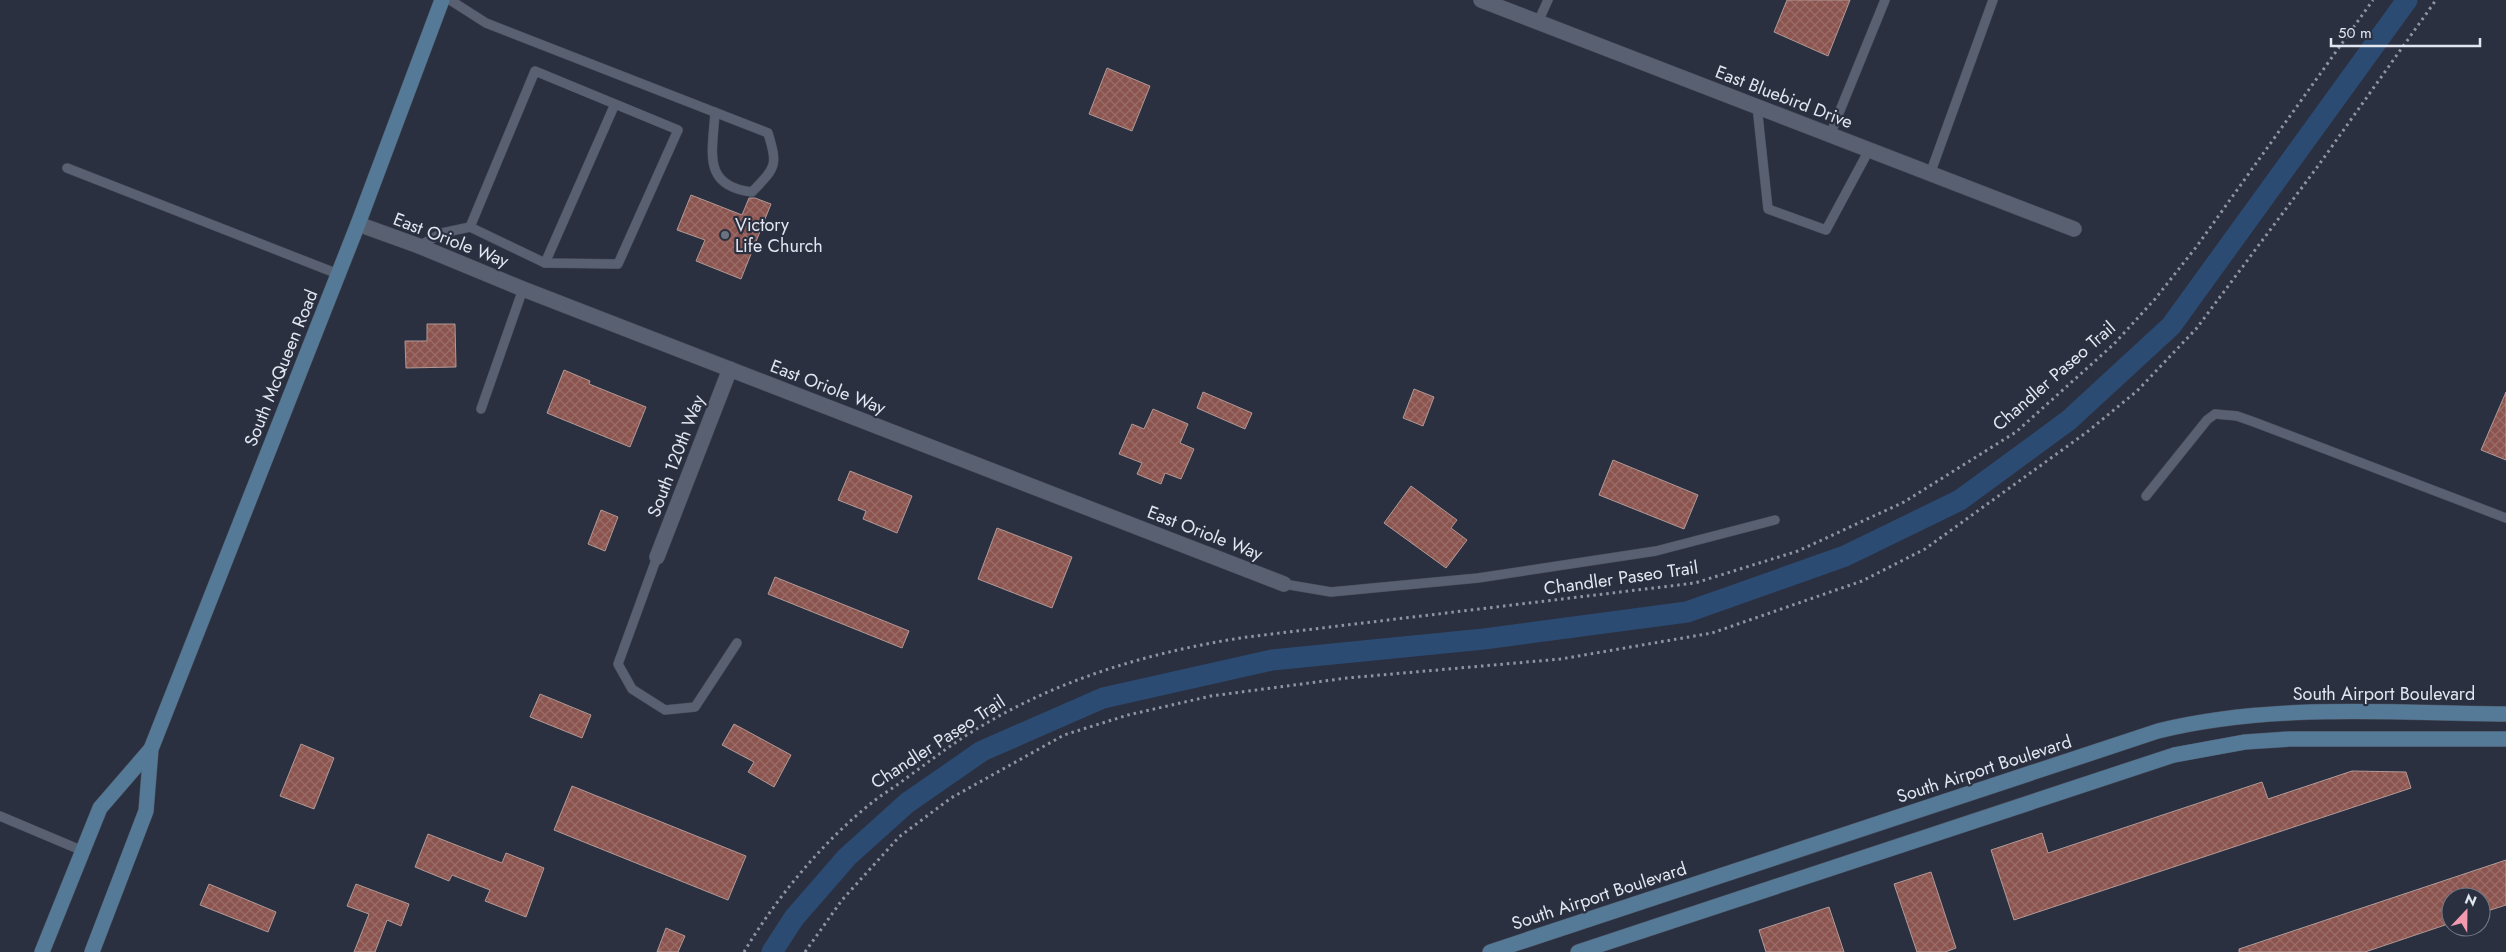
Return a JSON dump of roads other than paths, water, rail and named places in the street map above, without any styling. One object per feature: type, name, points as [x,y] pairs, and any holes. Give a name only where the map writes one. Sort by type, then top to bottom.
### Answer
[{"type":"street","name":"South McQueen Road","points":[[92,952],[146,811],[151,749],[358,224],[442,0]]},
{"type":"street","name":"East Bluebird Drive","points":[[1481,0],[2074,229]]},
{"type":"street","name":"East Oriole Way","points":[[358,224],[420,246],[523,289],[1284,584]]},
{"type":"street","name":"South 120th Way","points":[[657,557],[730,369]]},
{"type":"street","name":"South Airport Boulevard","points":[[1490,952],[2158,731],[2192,723],[2308,711],[2506,714]]},
{"type":"street","points":[[1578,952],[2174,756],[2208,748],[2245,742],[2290,739],[2506,739]]},
{"type":"street","name":"South McQueen Road","points":[[42,952],[100,808],[151,749]]},
{"type":"street","points":[[1948,800],[1956,827]]},
{"type":"lane","points":[[450,0],[486,23],[715,112],[768,133],[775,156],[771,172],[752,192],[734,190],[717,177],[712,163],[715,112]]},
{"type":"lane","points":[[1538,22],[1548,0]]},
{"type":"lane","points":[[1830,135],[1885,0]]},
{"type":"lane","points":[[1930,174],[1993,0]]},
{"type":"lane","points":[[420,246],[442,233],[470,227],[546,263],[618,264],[678,130],[535,72],[470,227]]},
{"type":"lane","points":[[546,263],[615,104]]},
{"type":"lane","points":[[1757,106],[1768,209],[1826,230],[1870,150]]},
{"type":"lane","points":[[67,168],[338,274]]},
{"type":"lane","points":[[481,409],[523,289]]},
{"type":"lane","points":[[2146,496],[2207,420],[2215,414],[2237,416],[2254,422],[2506,518]]},
{"type":"lane","points":[[1284,584],[1331,592],[1478,578],[1656,551],[1775,520]]},
{"type":"lane","points":[[657,557],[618,664],[632,689],[664,710],[695,707],[737,643]]},
{"type":"lane","points":[[0,816],[83,851]]},
{"type":"waterway","points":[[772,952],[794,918],[847,857],[907,803],[982,751],[1103,698],[1272,660],[1484,639],[1687,612],[1845,556],[1960,500],[2069,420],[2171,326],[2407,0]]},
{"type":"place","name":"Victory Life Church","points":[[725,235]]}]
